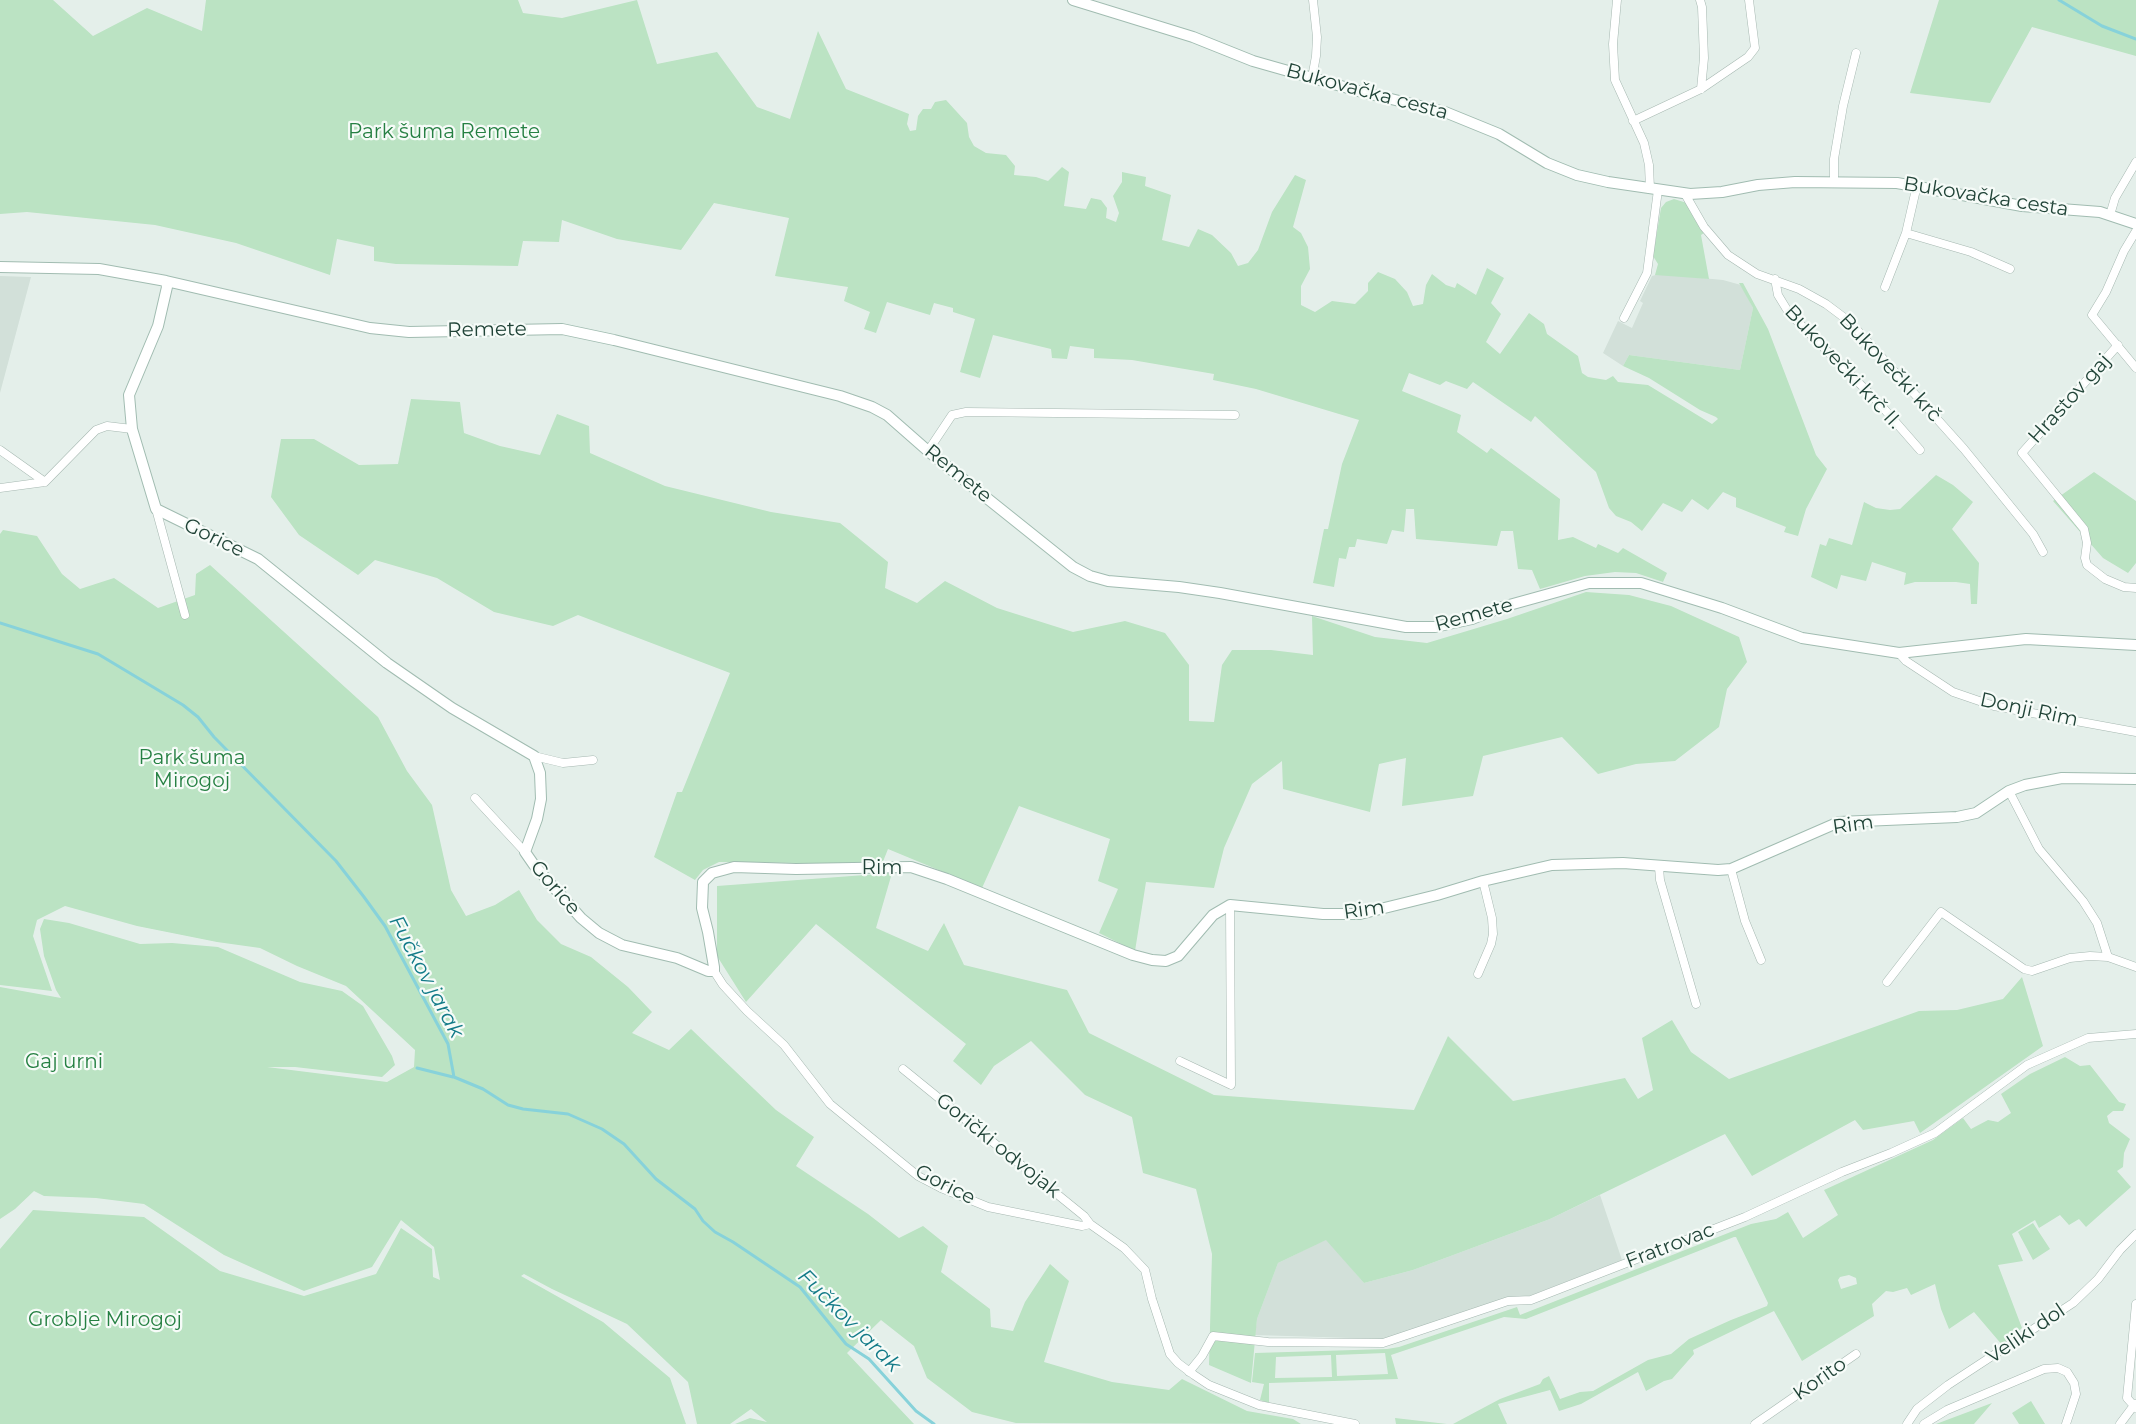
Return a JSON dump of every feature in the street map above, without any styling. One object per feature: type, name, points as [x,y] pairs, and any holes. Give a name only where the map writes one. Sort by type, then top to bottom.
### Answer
[{"type":"street","name":"Bukovačka cesta","points":[[1073,0],[1193,37],[1245,58],[1362,92],[1445,112],[1498,134],[1547,163],[1577,175],[1608,182],[1685,194],[1722,192],[1783,183],[1877,181],[1917,185],[2022,206],[2100,212],[2136,224]]},
{"type":"street","points":[[1312,78],[1317,37],[1313,0]]},
{"type":"street","points":[[1617,0],[1613,44],[1617,87],[1647,154],[1654,189],[1647,273],[1624,318]]},
{"type":"street","points":[[1700,0],[1704,58],[1701,89]]},
{"type":"street","points":[[1633,121],[1701,89],[1748,57],[1755,48],[1749,0]]},
{"type":"street","points":[[1834,182],[1834,159],[1843,106],[1856,52]]},
{"type":"street","points":[[2110,214],[2115,198],[2136,162]]},
{"type":"street","points":[[1885,287],[1906,232],[1917,185]]},
{"type":"street","name":"Bukovečki krč","points":[[1685,194],[1697,217],[1720,248],[1739,263],[1757,274],[1775,279],[1826,304],[1850,322],[1957,441],[2033,534],[2043,552]]},
{"type":"street","name":"Hrastov gaj","points":[[2136,231],[2092,315],[2136,368]]},
{"type":"street","points":[[1906,232],[1971,252],[2010,269]]},
{"type":"street","name":"Remete","points":[[0,267],[99,269],[166,281],[370,328],[409,332],[562,329],[840,396],[887,415],[928,451],[1073,567],[1090,576],[1108,581],[1220,593],[1406,627],[1435,627],[1472,619],[1502,607],[1589,583],[1641,583],[1722,608],[1802,638],[1899,653],[2026,639],[2136,645]]},
{"type":"street","name":"Bukovečki krč II.","points":[[1775,279],[1778,295],[1789,313],[1878,402],[1920,450]]},
{"type":"street","name":"Gorice","points":[[166,281],[167,287],[158,326],[129,396],[132,429],[185,615]]},
{"type":"street","name":"Hrastov gaj","points":[[2118,345],[2022,453],[2084,529],[2087,543],[2085,558],[2087,565],[2105,579],[2124,587],[2136,588]]},
{"type":"street","points":[[928,451],[952,415],[966,412],[1235,415]]},
{"type":"street","points":[[0,488],[45,482],[96,430],[107,426],[132,429]]},
{"type":"street","points":[[0,450],[45,482]]},
{"type":"street","name":"Gorice","points":[[156,509],[258,559],[387,663],[452,708],[534,756],[563,763],[593,760]]},
{"type":"street","name":"Donji Rim","points":[[1899,653],[1906,661],[1953,692],[1994,706],[2136,732]]},
{"type":"street","name":"Gorice","points":[[525,852],[537,819],[541,799],[540,773],[534,756]]},
{"type":"street","name":"Rim","points":[[714,971],[702,908],[701,890],[703,882],[712,873],[734,867],[796,869],[911,867],[947,879],[1133,955],[1152,960],[1166,960],[1178,956],[1213,915],[1230,905],[1323,914],[1360,914],[1552,865],[1623,863],[1659,867],[1731,869],[1839,822],[1957,817],[1976,813],[2008,791],[2025,785],[2062,778],[2128,781],[2136,779]]},
{"type":"street","points":[[2008,791],[2039,849],[2084,901],[2097,923],[2108,957]]},
{"type":"street","name":"Gorice","points":[[475,798],[525,852],[566,902],[599,933],[622,945],[677,958],[714,971],[747,1011],[784,1045],[830,1104],[918,1176],[988,1207],[1082,1226],[1090,1224]]},
{"type":"street","points":[[1659,867],[1660,880],[1696,1004]]},
{"type":"street","points":[[1731,869],[1745,921],[1761,960]]},
{"type":"street","points":[[1478,974],[1493,934],[1492,918],[1483,881]]},
{"type":"street","points":[[1180,1061],[1231,1085],[1230,905]]},
{"type":"street","points":[[1887,982],[1941,912],[2024,969],[2032,971],[2070,958],[2108,957],[2136,967]]},
{"type":"street","name":"Fratrovac","points":[[1189,1372],[1202,1356],[1213,1336],[1268,1341],[1383,1343],[1508,1301],[1531,1300],[1745,1217],[1842,1172],[1891,1154],[1946,1126],[2027,1065],[2088,1038],[2136,1034]]},
{"type":"street","name":"Gorički odvojak","points":[[903,1069],[1084,1216],[1090,1224]]},
{"type":"street","points":[[1090,1224],[1124,1248],[1145,1269],[1170,1354],[1189,1372],[1209,1385],[1259,1405],[1355,1424]]},
{"type":"street","name":"Veliki dol","points":[[1908,1424],[1917,1409],[1948,1385],[2073,1303],[2098,1279],[2120,1250],[2136,1234]]},
{"type":"street","points":[[2120,1424],[2135,1406],[2127,1398],[2136,1304]]},
{"type":"street","name":"Korito","points":[[1755,1424],[1856,1354]]},
{"type":"street","name":"Veliki dol","points":[[1924,1424],[1947,1410],[2044,1369],[2058,1368],[2067,1372],[2074,1383],[2076,1394],[2066,1424]]},
{"type":"shaded area","points":[[1659,274],[1723,280],[1741,285],[1753,308],[1740,370],[1629,355],[1623,366],[1603,353],[1618,321],[1632,328],[1643,303],[1640,301],[1652,276]]},
{"type":"shaded area","points":[[0,276],[31,277],[0,393]]},
{"type":"shaded area","points":[[1600,1195],[1622,1260],[1529,1296],[1497,1302],[1383,1339],[1255,1335],[1257,1319],[1278,1263],[1327,1239],[1364,1283],[1413,1270],[1550,1219]]},
{"type":"green space","name":"Park šuma Remete","points":[[0,0],[53,0],[93,36],[147,8],[202,31],[206,0],[518,0],[523,13],[562,18],[637,0],[657,64],[717,52],[757,107],[790,119],[818,31],[846,89],[909,114],[907,124],[910,131],[916,130],[918,116],[923,109],[931,109],[935,102],[946,100],[967,123],[969,137],[974,146],[986,153],[1006,155],[1015,166],[1014,175],[1036,177],[1048,181],[1062,167],[1069,172],[1064,206],[1086,209],[1091,198],[1101,200],[1107,208],[1106,218],[1116,222],[1119,213],[1113,196],[1122,182],[1122,172],[1146,177],[1145,186],[1171,195],[1162,240],[1189,247],[1198,229],[1212,235],[1231,253],[1238,266],[1248,263],[1258,250],[1272,212],[1295,175],[1306,180],[1293,227],[1301,233],[1308,247],[1310,269],[1301,286],[1301,305],[1315,312],[1332,301],[1355,304],[1368,291],[1368,283],[1378,272],[1395,279],[1407,292],[1413,306],[1423,304],[1426,285],[1432,274],[1446,285],[1455,288],[1457,283],[1476,295],[1487,268],[1504,278],[1491,303],[1501,314],[1486,342],[1500,354],[1529,313],[1544,324],[1547,334],[1578,356],[1582,373],[1588,377],[1606,380],[1613,376],[1618,382],[1648,385],[1712,424],[1718,419],[1716,417],[1700,410],[1649,378],[1623,366],[1629,355],[1740,370],[1753,308],[1739,283],[1743,283],[1768,329],[1816,455],[1827,469],[1806,509],[1798,536],[1784,532],[1786,527],[1736,507],[1736,498],[1723,492],[1708,510],[1692,499],[1682,512],[1663,503],[1642,531],[1631,522],[1616,516],[1609,508],[1596,472],[1535,416],[1531,422],[1473,382],[1467,389],[1446,381],[1440,385],[1409,373],[1402,391],[1461,415],[1457,432],[1487,453],[1491,448],[1560,499],[1558,540],[1573,537],[1596,548],[1598,544],[1618,553],[1623,548],[1667,573],[1663,582],[1636,573],[1615,572],[1585,576],[1540,589],[1532,570],[1518,569],[1513,531],[1501,531],[1497,546],[1416,539],[1414,509],[1406,509],[1404,532],[1392,530],[1387,544],[1357,539],[1355,547],[1349,547],[1346,559],[1339,558],[1334,587],[1313,583],[1324,529],[1328,529],[1342,464],[1359,420],[1256,389],[1213,380],[1214,374],[1132,360],[1094,358],[1094,349],[1070,346],[1067,359],[1052,358],[1051,349],[993,335],[980,378],[960,372],[975,319],[953,312],[953,308],[934,303],[930,315],[887,302],[876,333],[864,329],[870,312],[844,301],[848,287],[775,276],[789,218],[714,203],[681,250],[617,239],[562,220],[559,242],[523,241],[518,266],[396,264],[374,261],[374,247],[337,239],[330,275],[236,243],[155,225],[27,212],[0,214]]},
{"type":"green space","points":[[1939,0],[2136,0],[2136,56],[2032,27],[1990,103],[1910,93]]},
{"type":"green space","points":[[1674,199],[1687,203],[1704,233],[1701,235],[1709,279],[1655,275],[1658,264],[1653,256],[1661,208],[1666,202]]},
{"type":"green space","points":[[411,399],[460,402],[464,433],[500,446],[540,455],[557,414],[589,426],[590,453],[665,486],[771,512],[840,523],[888,562],[885,588],[917,603],[945,581],[997,608],[1073,632],[1125,621],[1165,633],[1189,665],[1189,721],[1214,722],[1222,665],[1232,650],[1271,650],[1313,655],[1312,616],[1375,637],[1427,643],[1586,592],[1629,595],[1671,606],[1739,637],[1747,662],[1727,689],[1719,727],[1675,761],[1636,764],[1598,774],[1562,737],[1483,756],[1473,796],[1402,806],[1406,758],[1379,764],[1370,812],[1283,789],[1282,761],[1252,784],[1224,848],[1214,888],[1146,882],[1135,951],[1099,933],[1118,889],[1098,881],[1110,839],[1019,806],[982,888],[888,849],[882,864],[719,862],[703,870],[695,880],[654,857],[677,792],[682,792],[730,673],[578,615],[553,626],[494,612],[437,578],[375,560],[358,575],[299,535],[271,497],[281,439],[314,439],[359,465],[398,464]]},
{"type":"green space","points":[[2094,472],[2136,501],[2136,563],[2128,573],[2103,558],[2053,501]]},
{"type":"green space","points":[[1936,475],[1953,485],[1973,502],[1952,529],[1979,563],[1977,604],[1971,604],[1970,584],[1915,582],[1904,585],[1906,573],[1872,562],[1866,581],[1841,575],[1837,589],[1811,577],[1820,544],[1826,546],[1829,538],[1852,545],[1864,502],[1876,508],[1900,509]]},
{"type":"green space","name":"Park šuma Mirogoj","points":[[3,530],[37,536],[62,574],[80,589],[114,578],[158,608],[195,595],[196,574],[210,565],[378,717],[407,771],[432,805],[451,890],[466,916],[495,905],[519,890],[537,920],[561,944],[591,957],[628,987],[652,1012],[632,1033],[669,1050],[691,1029],[776,1110],[814,1137],[796,1166],[868,1214],[899,1238],[923,1226],[948,1246],[941,1272],[990,1309],[991,1327],[1013,1331],[1025,1302],[1050,1264],[1069,1281],[1044,1362],[1112,1382],[1169,1390],[1182,1379],[1247,1411],[1293,1419],[1301,1424],[1016,1423],[972,1412],[927,1378],[914,1346],[881,1320],[847,1353],[914,1424],[735,1424],[750,1418],[767,1422],[751,1409],[730,1424],[697,1424],[688,1382],[627,1324],[524,1274],[521,1276],[603,1322],[670,1378],[686,1424],[0,1424],[0,1249],[33,1210],[144,1217],[220,1271],[304,1296],[376,1274],[401,1228],[432,1249],[433,1277],[440,1280],[434,1247],[401,1220],[372,1267],[304,1291],[224,1255],[144,1204],[96,1198],[44,1196],[34,1191],[15,1209],[0,1219],[0,987],[61,998],[44,956],[40,929],[44,919],[69,923],[140,944],[172,943],[218,947],[300,982],[342,991],[363,1006],[395,1065],[382,1077],[295,1067],[267,1067],[387,1082],[414,1067],[415,1050],[346,986],[260,948],[137,926],[65,906],[37,920],[33,936],[52,991],[0,985],[0,534]]},
{"type":"green space","points":[[892,873],[876,928],[928,951],[944,923],[964,965],[1067,990],[1089,1033],[1214,1095],[1414,1110],[1448,1036],[1513,1101],[1625,1078],[1638,1099],[1653,1090],[1642,1038],[1672,1020],[1691,1052],[1729,1079],[1919,1011],[1957,1010],[2003,999],[2022,977],[2043,1046],[1920,1133],[1914,1121],[1863,1130],[1855,1120],[1752,1176],[1725,1134],[1550,1219],[1413,1270],[1364,1283],[1326,1240],[1278,1263],[1257,1319],[1251,1383],[1209,1365],[1212,1254],[1196,1189],[1143,1173],[1132,1117],[1085,1095],[1031,1041],[994,1066],[981,1085],[953,1061],[966,1044],[816,924],[746,1002],[717,956],[717,886]]},
{"type":"green space","points":[[2065,1057],[2080,1066],[2090,1065],[2119,1102],[2126,1104],[2123,1111],[2113,1111],[2107,1116],[2109,1123],[2130,1139],[2124,1153],[2123,1167],[2117,1171],[2131,1187],[2086,1227],[2079,1219],[2069,1225],[2060,1215],[2039,1228],[2035,1220],[2012,1234],[2023,1261],[1998,1265],[2022,1328],[2003,1346],[1974,1312],[1949,1329],[1935,1284],[1911,1295],[1907,1288],[1893,1292],[1886,1291],[1872,1304],[1874,1316],[1802,1361],[1774,1311],[1693,1350],[1694,1354],[1672,1379],[1646,1391],[1638,1372],[1581,1404],[1559,1411],[1550,1390],[1498,1404],[1507,1424],[1453,1424],[1500,1399],[1540,1384],[1549,1376],[1560,1399],[1580,1392],[1593,1391],[1648,1360],[1671,1354],[1689,1339],[1767,1306],[1768,1303],[1734,1237],[1526,1319],[1504,1317],[1391,1355],[1398,1379],[1269,1383],[1269,1403],[1260,1400],[1264,1384],[1252,1382],[1255,1353],[1387,1349],[1517,1307],[1520,1315],[1751,1224],[1776,1219],[1788,1212],[1803,1238],[1838,1215],[1824,1190],[1933,1140],[1963,1118],[1971,1129],[1988,1120],[1998,1122],[2011,1113],[2001,1094],[2030,1074]],"holes":[[[1849,1275],[1856,1278],[1857,1284],[1841,1289],[1838,1280],[1840,1277]],[[1385,1353],[1388,1374],[1337,1376],[1336,1355]],[[1331,1355],[1332,1377],[1275,1378],[1276,1357]]]},
{"type":"green space","points":[[2033,1223],[2050,1249],[2033,1260],[2018,1232]]},
{"type":"green space","points":[[2031,1401],[2045,1424],[2019,1424],[2012,1413]]},
{"type":"green space","points":[[1992,1403],[1974,1424],[1936,1424]]},
{"type":"green space","points":[[1395,1418],[1447,1424],[1396,1424]]},
{"type":"waterway","points":[[2059,0],[2102,26],[2136,39]]},
{"type":"waterway","name":"Fučkov jarak","points":[[0,623],[98,654],[183,705],[198,717],[214,737],[336,861],[385,926],[448,1044],[454,1077],[483,1089],[508,1105],[568,1114],[602,1129],[624,1144],[656,1179],[695,1209],[703,1221],[715,1232],[800,1287],[846,1344],[869,1359],[916,1411],[934,1424]]},
{"type":"waterway","points":[[417,1068],[453,1077]]},
{"type":"park label","name":"Gaj urni","points":[[64,1062]]},
{"type":"park label","name":"Groblje Mirogoj","points":[[105,1320]]}]
